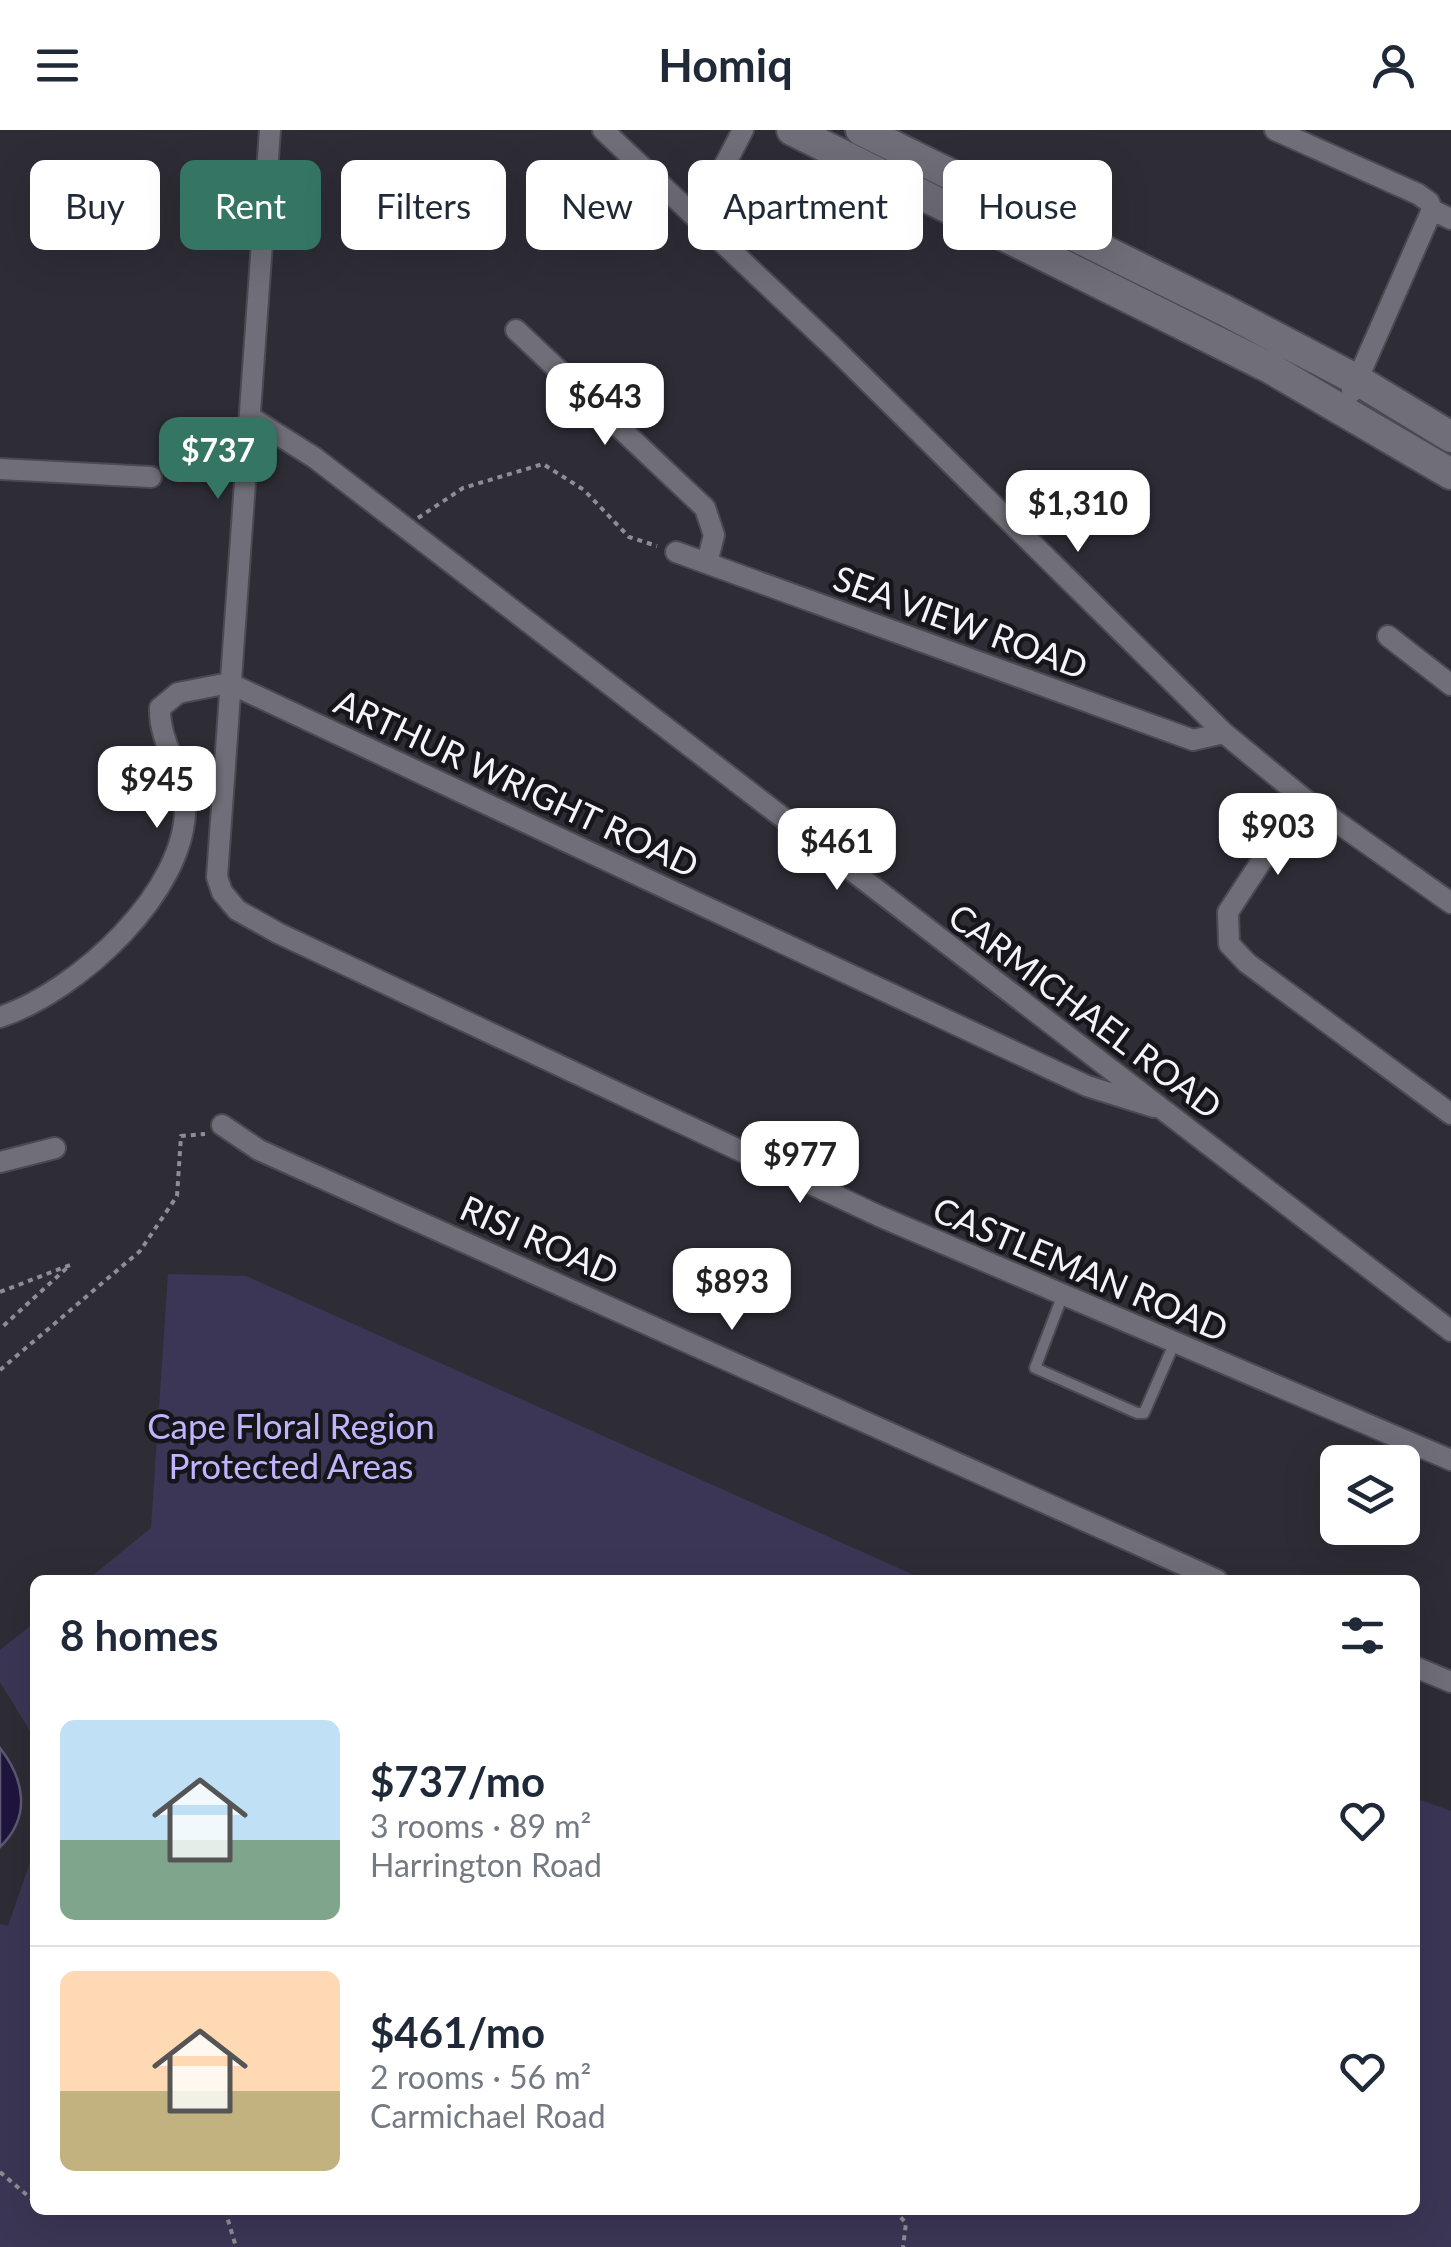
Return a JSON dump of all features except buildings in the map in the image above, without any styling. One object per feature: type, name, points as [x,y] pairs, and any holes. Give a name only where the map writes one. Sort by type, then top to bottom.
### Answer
[{"type":"main road","points":[[792,130],[1343,408],[1451,474]]},
{"type":"main road","points":[[861,130],[1358,380],[1451,437]]},
{"type":"street","points":[[0,1017],[50,992],[127,931],[148,907],[177,855],[185,805],[163,738],[160,708],[178,693],[229,683],[270,130]]},
{"type":"street","points":[[603,130],[688,210]]},
{"type":"street","points":[[727,160],[743,130]]},
{"type":"street","points":[[1275,130],[1418,194],[1441,215],[1343,408]]},
{"type":"street","points":[[730,250],[1224,733],[1303,798],[1451,903]]},
{"type":"street","points":[[516,330],[705,508],[714,535],[706,563]]},
{"type":"street","name":"CARMICHAEL ROAD","points":[[250,418],[315,458],[1451,1332]]},
{"type":"street","points":[[0,469],[152,477]]},
{"type":"street","name":"SEA VIEW ROAD","points":[[676,552],[1193,740],[1224,733]]},
{"type":"street","points":[[1388,636],[1451,686]]},
{"type":"street","name":"CASTLEMAN ROAD","points":[[229,683],[218,877],[222,892],[238,910],[1062,1298],[1451,1460]]},
{"type":"street","name":"ARTHUR WRIGHT ROAD","points":[[229,683],[1087,1086],[1161,1107]]},
{"type":"street","points":[[1303,798],[1228,912],[1229,944],[1247,963],[1451,1114]]},
{"type":"street","name":"RISI ROAD","points":[[229,1130],[1207,1575]]},
{"type":"street","points":[[0,1162],[55,1148]]},
{"type":"street","points":[[1420,1669],[1451,1682]]},
{"type":"lane","points":[[1062,1298],[1035,1368],[1137,1413],[1146,1409],[1174,1344]]},
{"type":"path","points":[[406,528],[463,488],[543,464],[584,490],[628,536],[676,552]]},
{"type":"path","points":[[0,1370],[140,1251],[177,1196],[179,1145],[184,1134],[229,1130]]},
{"type":"path","points":[[0,1292],[70,1265],[0,1329]]},
{"type":"path","points":[[0,2172],[30,2198]]},
{"type":"path","points":[[226,2215],[236,2247]]},
{"type":"path","points":[[899,2215],[906,2223],[904,2247]]},
{"type":"green space","name":"Cape Floral Region Protected Areas","points":[[168,1274],[246,1276],[914,1575],[93,1575],[151,1528]]},
{"type":"green space","points":[[30,1626],[30,1731],[0,1682],[0,1650]]},
{"type":"green space","points":[[1420,1800],[1451,1811],[1451,2247],[0,2247],[0,1924],[8,1926],[30,1862],[30,2215],[1420,2215]]},
{"type":"shaded area","points":[[0,1748],[15,1772],[21,1798],[17,1823],[0,1847]]}]
